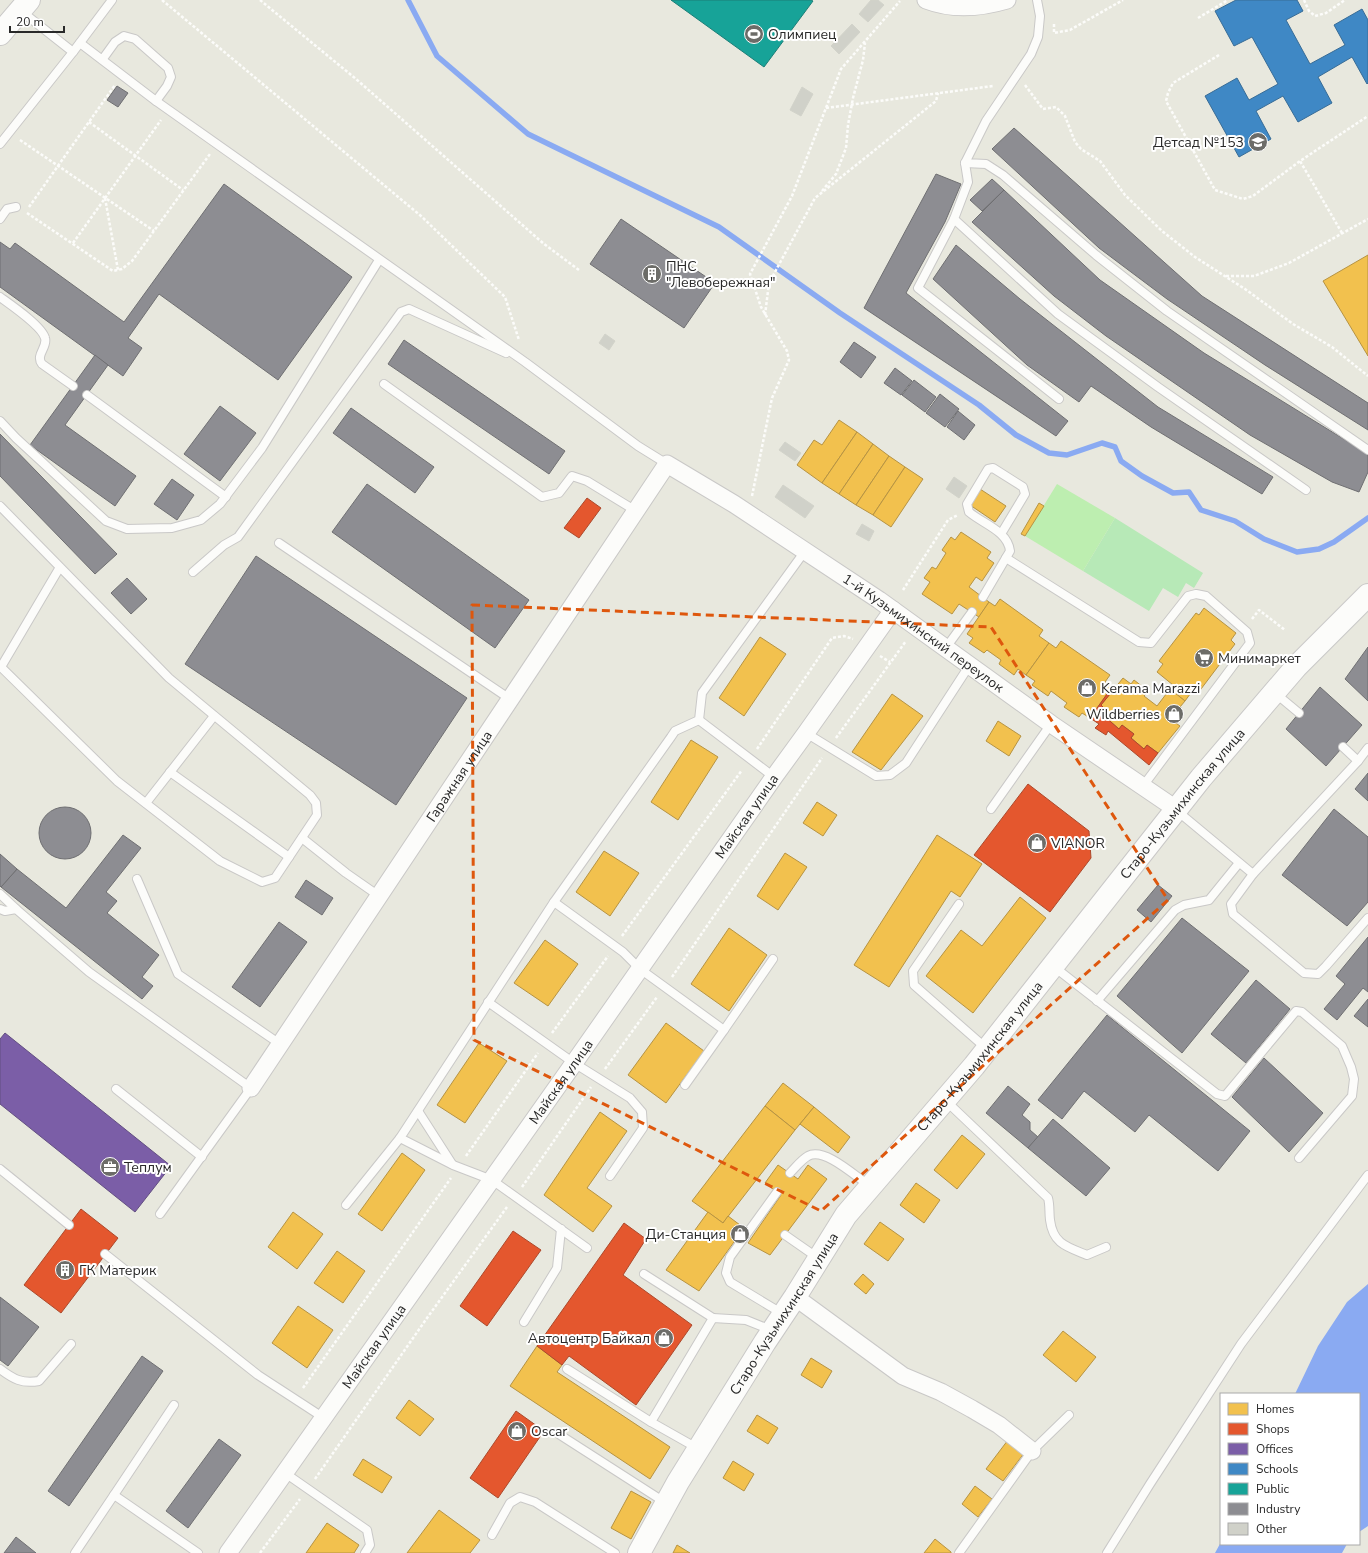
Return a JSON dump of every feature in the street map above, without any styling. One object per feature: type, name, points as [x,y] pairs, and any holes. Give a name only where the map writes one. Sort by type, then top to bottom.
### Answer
[{"type":"main road","points":[[0,34],[24,5]]},
{"type":"main road","name":"Старо-Кузьмихинская улица","points":[[639,1553],[698,1449],[846,1215],[946,1100],[1176,809],[1274,692],[1296,667],[1368,595]]},
{"type":"street","points":[[931,1],[973,7],[989,5],[1007,0]]},
{"type":"street","name":"Гаражная улица","points":[[251,1088],[667,464]]},
{"type":"street","name":"1-й Кузьмихинский переулок","points":[[667,464],[734,504],[879,600],[1051,724],[1176,809]]},
{"type":"street","name":"Майская улица","points":[[228,1553],[893,610]]},
{"type":"street","points":[[783,1314],[903,1376],[941,1392],[972,1409],[999,1425],[1032,1451]]},
{"type":"lane","points":[[0,144],[112,0]]},
{"type":"lane","points":[[1037,0],[1040,16],[1038,37],[1031,54],[986,122],[965,163],[968,182],[954,219],[918,288],[1059,399]]},
{"type":"lane","points":[[24,5],[73,52]]},
{"type":"lane","points":[[102,60],[115,42],[124,36],[135,39],[168,68],[171,77],[167,86],[156,101]]},
{"type":"lane","points":[[80,43],[156,101],[525,362],[638,446],[667,464]]},
{"type":"lane","points":[[965,163],[986,164],[1003,175],[1096,255],[1167,312],[1368,450]]},
{"type":"lane","points":[[0,219],[6,209],[16,207]]},
{"type":"lane","points":[[954,219],[1058,314],[1158,387],[1306,490]]},
{"type":"lane","points":[[0,421],[16,438],[106,521],[127,529],[172,528],[202,520],[226,497],[262,448],[380,260]]},
{"type":"lane","points":[[0,297],[34,324],[45,337],[46,344],[40,352],[40,361],[42,364],[73,386]]},
{"type":"lane","points":[[193,572],[224,545],[238,537],[401,312],[409,309],[525,362]]},
{"type":"lane","points":[[384,384],[542,497],[559,493],[572,476],[587,481],[636,511]]},
{"type":"lane","points":[[86,395],[226,497]]},
{"type":"lane","points":[[983,597],[1010,551],[1009,544],[1001,534],[969,512],[967,504],[988,469],[993,468],[1023,487],[1024,494],[1001,534]]},
{"type":"lane","points":[[0,506],[60,566],[169,678],[310,795],[316,803],[317,815],[275,878],[262,882],[220,861],[117,780],[0,666],[60,566]]},
{"type":"lane","points":[[279,543],[510,699]]},
{"type":"lane","points":[[699,720],[702,693],[805,551]]},
{"type":"lane","points":[[1006,558],[1139,642],[1151,643],[1188,596],[1196,594],[1206,596],[1247,632],[1250,642],[1143,786]]},
{"type":"lane","points":[[945,649],[972,612]]},
{"type":"lane","points":[[806,733],[828,748],[876,776],[890,776],[906,763],[969,666]]},
{"type":"lane","points":[[1274,692],[1299,713]]},
{"type":"lane","points":[[146,803],[214,716]]},
{"type":"lane","points":[[699,720],[774,777]]},
{"type":"lane","points":[[346,1204],[400,1138],[554,902],[675,731],[699,720]]},
{"type":"lane","points":[[991,809],[1051,724]]},
{"type":"lane","points":[[1343,747],[1358,761]]},
{"type":"lane","points":[[1368,748],[1358,761],[1253,874],[1231,904],[1234,914],[1304,973],[1318,974],[1368,918]]},
{"type":"lane","points":[[170,772],[289,857]]},
{"type":"lane","points":[[1176,809],[1253,874]]},
{"type":"lane","points":[[302,838],[346,873],[379,896]]},
{"type":"lane","points":[[1097,1001],[1175,910],[1184,905],[1209,900],[1239,863]]},
{"type":"lane","points":[[137,880],[178,974],[280,1044]]},
{"type":"lane","points":[[0,894],[89,972],[251,1088],[160,1214]]},
{"type":"lane","points":[[554,902],[623,952],[640,969],[724,1030]]},
{"type":"lane","points":[[959,904],[913,971],[914,985],[987,1049]]},
{"type":"lane","points":[[0,909],[5,911],[16,909]]},
{"type":"lane","points":[[685,1085],[773,959]]},
{"type":"lane","points":[[1053,966],[1217,1094],[1225,1096],[1296,1011],[1302,1012],[1342,1046],[1351,1067],[1354,1079],[1352,1096],[1299,1158]]},
{"type":"lane","points":[[488,1002],[574,1063],[630,1098],[642,1112],[643,1128],[610,1176]]},
{"type":"lane","points":[[116,1089],[202,1157]]},
{"type":"lane","points":[[946,1100],[1048,1198],[1053,1234],[1061,1242],[1066,1246],[1087,1255],[1106,1247]]},
{"type":"lane","points":[[418,1112],[456,1166]]},
{"type":"lane","points":[[400,1138],[456,1166],[492,1180],[587,1248]]},
{"type":"lane","points":[[790,1173],[809,1155],[818,1153],[828,1157],[870,1187]]},
{"type":"lane","points":[[0,1169],[69,1225]]},
{"type":"lane","points":[[1107,1553],[1241,1344],[1368,1175]]},
{"type":"lane","points":[[777,1192],[761,1219],[730,1257],[726,1273],[730,1282],[783,1314]]},
{"type":"lane","points":[[524,1322],[557,1268],[561,1229]]},
{"type":"lane","points":[[785,1235],[819,1259]]},
{"type":"lane","points":[[105,1254],[258,1375],[324,1418]]},
{"type":"lane","points":[[644,1274],[713,1318],[746,1320],[783,1314]]},
{"type":"lane","points":[[651,1422],[713,1318]]},
{"type":"lane","points":[[0,1369],[13,1379],[29,1383],[39,1381],[71,1344]]},
{"type":"lane","points":[[567,1369],[651,1422],[698,1449]]},
{"type":"lane","points":[[75,1553],[174,1405]]},
{"type":"lane","points":[[959,1553],[1032,1451],[1069,1415]]},
{"type":"lane","points":[[557,1433],[666,1503]]},
{"type":"lane","points":[[285,1473],[367,1530],[370,1545],[365,1553]]},
{"type":"lane","points":[[114,1494],[198,1553]]},
{"type":"lane","points":[[492,1535],[510,1503],[520,1497],[535,1502],[615,1553]]},
{"type":"path","points":[[162,0],[422,216],[505,296],[525,362]]},
{"type":"path","points":[[260,0],[356,78],[544,244],[578,270]]},
{"type":"path","points":[[1054,20],[1054,32],[1070,30],[1123,0]]},
{"type":"path","points":[[1198,18],[1228,0]]},
{"type":"path","points":[[1304,0],[1309,11],[1315,16],[1326,13],[1345,0]]},
{"type":"path","points":[[751,503],[772,398],[789,360],[787,351],[761,307],[750,274],[792,196],[841,69],[900,1]]},
{"type":"path","points":[[819,195],[836,174],[846,148],[848,125],[863,60],[865,42]]},
{"type":"path","points":[[1219,55],[1173,83],[1166,101],[1215,190],[1243,199],[1254,196],[1300,161],[1368,116]]},
{"type":"path","points":[[122,75],[26,212],[113,271],[122,269],[132,261],[217,144]]},
{"type":"path","points":[[1018,75],[1043,109],[1056,107],[1065,116],[1075,142],[1081,149],[1100,161],[1125,195],[1162,232],[1195,257],[1332,348],[1368,376]]},
{"type":"path","points":[[826,108],[1000,85]]},
{"type":"path","points":[[765,315],[769,283],[815,198],[936,100],[938,93]]},
{"type":"path","points":[[73,243],[168,109]]},
{"type":"path","points":[[89,122],[183,190]]},
{"type":"path","points":[[24,143],[154,231]]},
{"type":"path","points":[[1300,161],[1342,233]]},
{"type":"path","points":[[105,198],[118,270]]},
{"type":"path","points":[[1225,276],[1254,276],[1289,264],[1368,219]]},
{"type":"path","points":[[904,590],[948,520],[955,516],[969,512]]},
{"type":"path","points":[[1259,610],[1285,630]]},
{"type":"path","points":[[260,1553],[308,1489],[427,1318],[598,1078],[665,987],[828,748],[916,627]]},
{"type":"path","points":[[295,1400],[456,1166],[750,759],[832,638],[844,636],[858,640],[867,647]]},
{"type":"highlighted area","points":[[472,605],[991,627],[1168,900],[821,1211],[474,1040]]},
{"type":"green space","points":[[1057,484],[1115,518],[1083,571],[1025,536]]},
{"type":"green space","points":[[1115,518],[1203,573],[1194,588],[1186,583],[1178,597],[1163,588],[1149,611],[1083,571]]},
{"type":"water","points":[[1368,1284],[1368,1526],[1360,1531],[1360,1393],[1295,1393],[1318,1346],[1347,1302]]},
{"type":"water","points":[[1220,1544],[1346,1545],[1342,1553],[1215,1553]]},
{"type":"building: Homes","points":[[1368,255],[1368,356],[1323,281]]},
{"type":"building: Homes","points":[[839,420],[857,432],[822,483],[797,465],[814,440],[822,445]]},
{"type":"building: Homes","points":[[857,432],[873,444],[839,494],[822,483]]},
{"type":"building: Homes","points":[[873,444],[889,456],[856,505],[839,494]]},
{"type":"building: Homes","points":[[889,456],[905,467],[873,515],[856,505]]},
{"type":"building: Homes","points":[[905,467],[923,479],[891,527],[873,515]]},
{"type":"building: Homes","points":[[980,489],[1006,506],[995,522],[970,505]]},
{"type":"building: Homes","points":[[1039,503],[1044,506],[1025,536],[1021,534]]},
{"type":"building: Homes","points":[[961,532],[991,552],[987,558],[994,563],[982,581],[976,577],[969,587],[989,602],[979,617],[959,604],[952,614],[922,594],[930,582],[924,578],[932,567],[936,569],[946,553],[942,550],[951,537],[955,540]]},
{"type":"building: Homes","points":[[1000,599],[1043,630],[1039,636],[1049,643],[1026,675],[1018,669],[1014,675],[999,664],[1001,660],[987,650],[984,653],[969,643],[973,638],[967,634],[989,602],[995,606]]},
{"type":"building: Homes","points":[[1204,608],[1236,633],[1231,640],[1235,644],[1198,693],[1193,690],[1185,701],[1170,689],[1173,685],[1157,672],[1163,664],[1159,661],[1196,613],[1199,615]]},
{"type":"building: Homes","points":[[760,637],[786,654],[744,716],[719,698]]},
{"type":"building: Homes","points":[[1061,641],[1110,675],[1105,682],[1112,687],[1090,718],[1082,713],[1079,717],[1064,707],[1067,703],[1051,691],[1048,696],[1032,685],[1035,681],[1026,675],[1049,643],[1056,648]]},
{"type":"building: Homes","points":[[1123,678],[1131,684],[1134,680],[1148,691],[1144,696],[1157,706],[1170,689],[1185,701],[1170,719],[1180,726],[1158,753],[1147,745],[1144,749],[1131,738],[1134,734],[1122,725],[1119,729],[1103,715],[1107,711],[1101,705]]},
{"type":"building: Homes","points":[[892,694],[923,716],[881,770],[852,752]]},
{"type":"building: Homes","points":[[998,721],[1021,736],[1009,756],[986,741]]},
{"type":"building: Homes","points":[[691,740],[718,757],[678,820],[651,802]]},
{"type":"building: Homes","points":[[817,802],[837,815],[823,836],[803,823]]},
{"type":"building: Homes","points":[[937,835],[982,864],[960,897],[951,891],[889,987],[854,965]]},
{"type":"building: Homes","points":[[604,851],[639,873],[610,916],[576,892]]},
{"type":"building: Homes","points":[[785,853],[807,867],[778,910],[757,896]]},
{"type":"building: Homes","points":[[1020,897],[1046,918],[973,1013],[926,976],[961,930],[982,946]]},
{"type":"building: Homes","points":[[729,928],[767,955],[729,1011],[691,984]]},
{"type":"building: Homes","points":[[545,940],[578,964],[548,1006],[514,983]]},
{"type":"building: Homes","points":[[666,1023],[704,1051],[666,1103],[628,1075]]},
{"type":"building: Homes","points":[[479,1043],[507,1061],[465,1123],[437,1105]]},
{"type":"building: Homes","points":[[783,1083],[814,1107],[795,1130],[765,1106]]},
{"type":"building: Homes","points":[[765,1106],[795,1130],[723,1223],[692,1201]]},
{"type":"building: Homes","points":[[814,1107],[850,1137],[838,1153],[800,1124]]},
{"type":"building: Homes","points":[[600,1112],[627,1131],[587,1188],[612,1206],[593,1232],[544,1195]]},
{"type":"building: Homes","points":[[962,1135],[985,1154],[957,1189],[934,1170]]},
{"type":"building: Homes","points":[[402,1153],[425,1170],[382,1231],[358,1214]]},
{"type":"building: Homes","points":[[778,1165],[798,1179],[808,1165],[827,1179],[770,1255],[748,1243],[781,1195],[765,1183]]},
{"type":"building: Homes","points":[[916,1183],[940,1200],[924,1223],[900,1205]]},
{"type":"building: Homes","points":[[293,1212],[323,1234],[297,1269],[268,1247]]},
{"type":"building: Homes","points":[[708,1212],[723,1223],[728,1216],[744,1228],[699,1291],[666,1270]]},
{"type":"building: Homes","points":[[880,1222],[904,1239],[888,1261],[864,1244]]},
{"type":"building: Homes","points":[[337,1251],[365,1271],[343,1303],[314,1283]]},
{"type":"building: Homes","points":[[863,1274],[874,1284],[866,1294],[854,1284]]},
{"type":"building: Homes","points":[[298,1306],[333,1330],[307,1368],[272,1343]]},
{"type":"building: Homes","points":[[1063,1331],[1096,1357],[1076,1382],[1043,1355]]},
{"type":"building: Homes","points":[[537,1346],[562,1365],[557,1372],[670,1447],[650,1479],[510,1386]]},
{"type":"building: Homes","points":[[811,1358],[832,1371],[822,1388],[801,1375]]},
{"type":"building: Homes","points":[[409,1400],[434,1419],[420,1436],[396,1418]]},
{"type":"building: Homes","points":[[757,1415],[778,1428],[768,1444],[747,1431]]},
{"type":"building: Homes","points":[[1008,1440],[1025,1452],[1003,1481],[986,1469]]},
{"type":"building: Homes","points":[[363,1459],[392,1477],[382,1493],[353,1475]]},
{"type":"building: Homes","points":[[733,1461],[754,1474],[744,1491],[723,1478]]},
{"type":"building: Homes","points":[[975,1486],[992,1499],[978,1517],[962,1504]]},
{"type":"building: Homes","points":[[631,1491],[651,1502],[631,1539],[611,1528]]},
{"type":"building: Homes","points":[[439,1510],[480,1540],[470,1553],[407,1553]]},
{"type":"building: Homes","points":[[327,1523],[359,1545],[354,1553],[306,1553]]},
{"type":"building: Homes","points":[[935,1539],[951,1552],[951,1553],[924,1553]]},
{"type":"building: Homes","points":[[677,1545],[690,1553],[673,1553]]},
{"type":"building: Shops","points":[[587,498],[601,508],[579,538],[564,528]]},
{"type":"building: Shops","points":[[1112,687],[1115,688],[1101,705],[1107,711],[1103,715],[1119,729],[1122,725],[1134,734],[1131,738],[1144,749],[1147,745],[1158,753],[1149,765],[1108,731],[1106,735],[1095,728],[1099,724],[1090,718]]},
{"type":"building: Shops","name":"VIANOR","points":[[1028,784],[1089,831],[1091,858],[1050,912],[974,855]]},
{"type":"building: Shops","name":"ГК Материк","points":[[81,1209],[118,1238],[61,1313],[24,1285]]},
{"type":"building: Shops","points":[[624,1223],[646,1239],[623,1275],[692,1325],[636,1405],[569,1356],[562,1365],[537,1346]]},
{"type":"building: Shops","points":[[513,1231],[541,1250],[487,1326],[460,1306]]},
{"type":"building: Shops","points":[[516,1411],[544,1431],[498,1498],[470,1478]]},
{"type":"building: Offices","points":[[5,1033],[171,1166],[135,1212],[0,1104],[0,1039]]},
{"type":"building: Schools","points":[[1236,0],[1297,0],[1303,11],[1286,20],[1310,64],[1345,45],[1334,25],[1362,9],[1368,20],[1368,83],[1367,84],[1352,57],[1318,77],[1332,103],[1298,122],[1283,96],[1256,111],[1271,139],[1239,157],[1205,96],[1237,78],[1249,100],[1278,84],[1252,37],[1234,46],[1215,11]]},
{"type":"building: Public","name":"Олимпиец","points":[[671,0],[811,0],[813,1],[764,67]]},
{"type":"building: Industry","points":[[117,86],[128,93],[118,107],[107,100]]},
{"type":"building: Industry","points":[[1014,128],[1202,296],[1368,403],[1368,430],[1265,365],[1167,299],[1099,248],[992,149]]},
{"type":"building: Industry","points":[[936,174],[961,184],[945,222],[906,293],[1068,421],[1056,436],[864,308]]},
{"type":"building: Industry","points":[[992,179],[1004,190],[982,211],[970,200]]},
{"type":"building: Industry","points":[[224,184],[352,277],[278,380],[159,294],[128,338],[142,348],[123,376],[0,287],[0,242],[10,249],[15,243],[124,322]]},
{"type":"building: Industry","points":[[1004,190],[1100,280],[1204,353],[1368,454],[1368,472],[1359,492],[1332,482],[1250,435],[1106,336],[1054,296],[972,222]]},
{"type":"building: Industry","name":"ПНС \"Левобережная\"","points":[[621,219],[715,283],[684,328],[590,264]]},
{"type":"building: Industry","points":[[956,245],[1020,299],[1158,407],[1273,477],[1262,494],[1151,427],[1091,386],[1079,402],[1027,365],[933,279]]},
{"type":"building: Industry","points":[[404,340],[565,451],[549,474],[388,364]]},
{"type":"building: Industry","points":[[854,342],[876,357],[861,378],[840,362]]},
{"type":"building: Industry","points":[[95,355],[108,365],[65,425],[136,476],[115,506],[30,445]]},
{"type":"building: Industry","points":[[895,368],[912,381],[901,395],[884,383]]},
{"type":"building: Industry","points":[[914,380],[936,397],[925,412],[902,395]]},
{"type":"building: Industry","points":[[940,394],[959,409],[945,427],[926,413]]},
{"type":"building: Industry","points":[[220,406],[256,433],[220,481],[184,454]]},
{"type":"building: Industry","points":[[351,408],[434,467],[415,493],[333,433]]},
{"type":"building: Industry","points":[[958,411],[975,425],[964,440],[947,427]]},
{"type":"building: Industry","points":[[0,434],[117,554],[95,574],[0,476]]},
{"type":"building: Industry","points":[[172,479],[194,495],[177,520],[154,504]]},
{"type":"building: Industry","points":[[367,484],[529,600],[495,648],[332,532]]},
{"type":"building: Industry","points":[[256,556],[467,698],[396,805],[185,664]]},
{"type":"building: Industry","points":[[127,578],[147,599],[131,614],[111,593]]},
{"type":"building: Industry","points":[[1368,647],[1368,701],[1345,679]]},
{"type":"building: Industry","points":[[1320,687],[1362,725],[1326,766],[1286,729]]},
{"type":"building: Industry","points":[[1368,773],[1368,801],[1355,789]]},
{"type":"building: Industry","points":[[65,807],[75,809],[83,815],[89,823],[91,833],[89,843],[83,851],[75,857],[65,859],[55,857],[47,851],[41,843],[39,833],[41,823],[47,815],[55,809]]},
{"type":"building: Industry","points":[[1334,809],[1368,837],[1368,902],[1347,926],[1282,875]]},
{"type":"building: Industry","points":[[123,835],[141,848],[106,892],[117,901],[107,913],[159,955],[142,977],[153,986],[142,999],[1,887],[17,869],[66,908]]},
{"type":"building: Industry","points":[[0,854],[17,869],[1,887],[0,886]]},
{"type":"building: Industry","points":[[306,880],[333,898],[322,915],[295,897]]},
{"type":"building: Industry","points":[[1158,885],[1172,896],[1151,922],[1137,910]]},
{"type":"building: Industry","points":[[1182,918],[1249,971],[1182,1053],[1117,996]]},
{"type":"building: Industry","points":[[279,922],[307,942],[260,1007],[232,987]]},
{"type":"building: Industry","points":[[1368,937],[1368,992],[1363,988],[1337,1020],[1324,1009],[1345,984],[1336,976]]},
{"type":"building: Industry","points":[[1256,980],[1290,1009],[1246,1063],[1211,1034]]},
{"type":"building: Industry","points":[[1368,999],[1368,1027],[1354,1016]]},
{"type":"building: Industry","points":[[1107,1015],[1250,1131],[1218,1171],[1149,1115],[1135,1132],[1084,1091],[1062,1119],[1038,1100]]},
{"type":"building: Industry","points":[[1264,1058],[1323,1113],[1289,1152],[1232,1097]]},
{"type":"building: Industry","points":[[1008,1086],[1030,1104],[1022,1115],[1030,1122],[1030,1130],[1038,1137],[1028,1148],[986,1113]]},
{"type":"building: Industry","points":[[1053,1119],[1110,1168],[1086,1196],[1028,1148]]},
{"type":"building: Industry","points":[[0,1297],[39,1327],[8,1366],[0,1360]]},
{"type":"building: Industry","points":[[142,1356],[163,1371],[69,1506],[48,1491]]},
{"type":"building: Industry","points":[[219,1439],[241,1455],[188,1528],[166,1511]]},
{"type":"building: Industry","points":[[16,1537],[36,1553],[4,1553]]},
{"type":"building: Other","points":[[871,0],[878,0],[884,5],[868,22],[859,14]]},
{"type":"building: Other","points":[[852,24],[860,32],[839,54],[831,46]]},
{"type":"building: Other","points":[[802,87],[813,94],[801,116],[790,110]]},
{"type":"building: Other","points":[[605,334],[615,341],[609,350],[599,343]]},
{"type":"building: Other","points":[[785,442],[801,453],[795,461],[779,450]]},
{"type":"building: Other","points":[[954,477],[967,486],[959,498],[946,489]]},
{"type":"building: Other","points":[[783,485],[814,506],[805,518],[775,497]]},
{"type":"building: Other","points":[[862,524],[874,531],[869,541],[856,534]]},
{"type":"waterway","points":[[408,0],[437,56],[528,134],[719,227],[840,313],[979,405],[1016,435],[1049,453],[1067,455],[1102,443],[1115,447],[1121,461],[1142,476],[1173,493],[1189,492],[1201,510],[1235,521],[1264,539],[1297,552],[1319,549],[1334,542],[1368,518]]},
{"type":"place","name":"Олимпиец","points":[[754,34]]},
{"type":"place","name":"Детсад №153","points":[[1258,142]]},
{"type":"place","name":"ПНС \"Левобережная\"","points":[[652,274]]},
{"type":"place","name":"Минимаркет","points":[[1204,658]]},
{"type":"place","name":"Kerama Marazzi","points":[[1087,688]]},
{"type":"place","name":"Wildberries","points":[[1174,714]]},
{"type":"place","name":"VIANOR","points":[[1037,843]]},
{"type":"place","name":"Теплум","points":[[110,1167]]},
{"type":"place","name":"Ди-Станция","points":[[740,1234]]},
{"type":"place","name":"ГК Материк","points":[[65,1270]]},
{"type":"place","name":"Автоцентр Байкал","points":[[664,1338]]},
{"type":"place","name":"Oscar","points":[[517,1431]]}]
